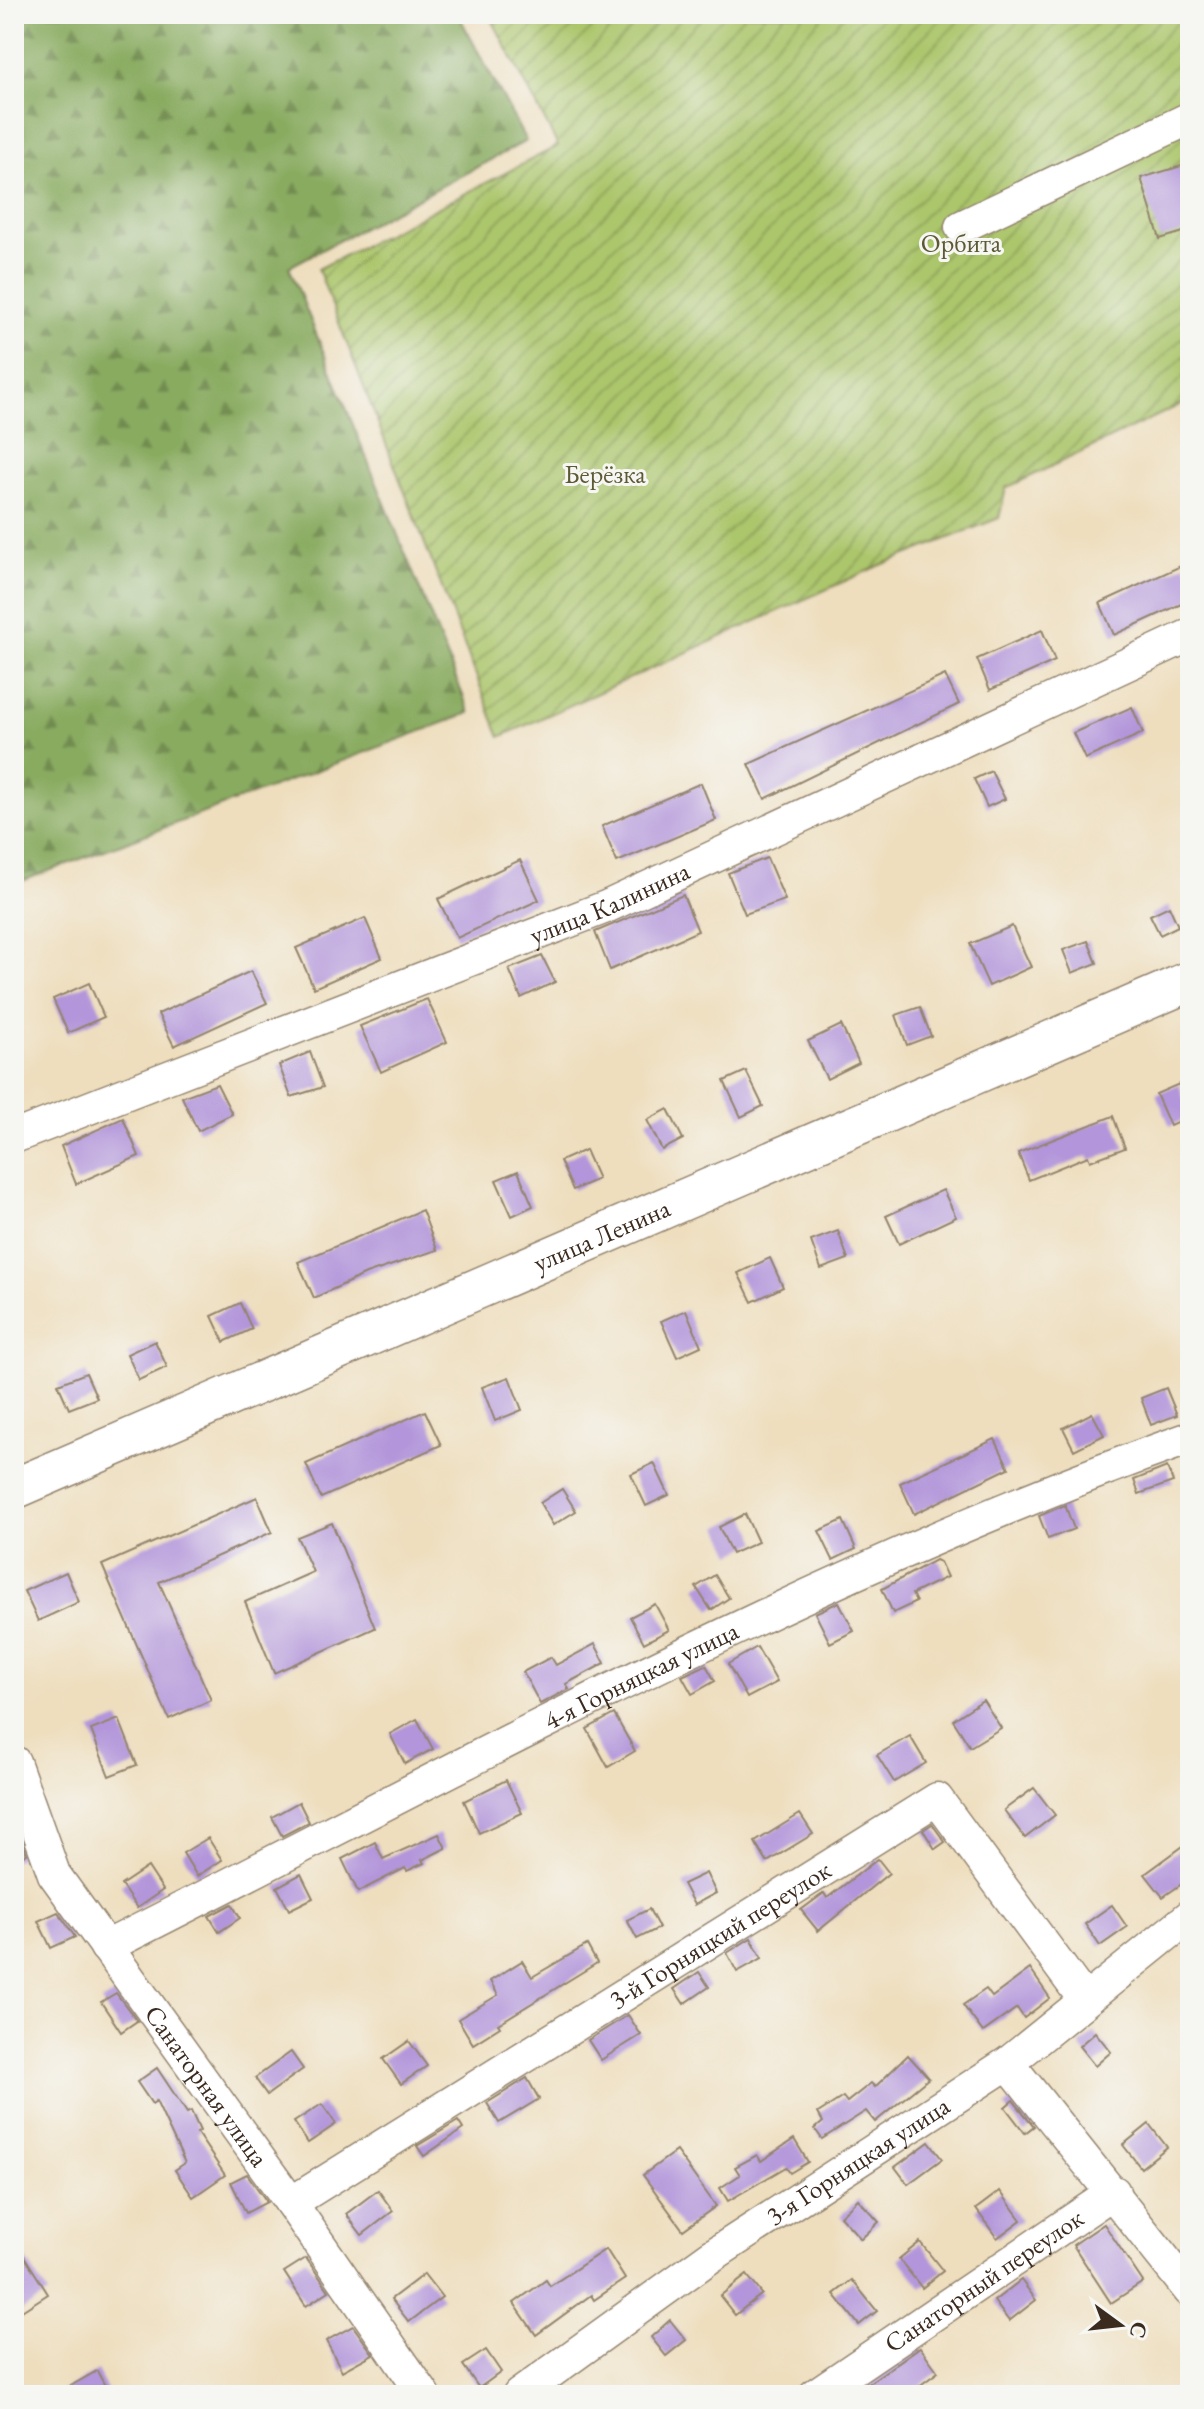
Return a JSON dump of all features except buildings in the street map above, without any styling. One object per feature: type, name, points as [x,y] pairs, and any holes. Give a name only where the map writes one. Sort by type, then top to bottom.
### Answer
[{"type":"main road","name":"улица Ленина","points":[[14,1489],[1190,981]]},
{"type":"street","points":[[961,227],[1190,118]]},
{"type":"street","name":"улица Калинина","points":[[14,1137],[606,907],[1190,635]]},
{"type":"street","name":"4-я Горняцкая улица","points":[[106,1947],[750,1622],[1060,1484],[1190,1438]]},
{"type":"street","name":"Санаторная улица","points":[[14,1762],[54,1874],[291,2203],[424,2395]]},
{"type":"street","name":"3-й Горняцкий переулок","points":[[291,2203],[937,1799],[1084,1999]]},
{"type":"street","name":"3-я Горняцкая улица","points":[[519,2395],[710,2257],[1008,2063],[1190,1916]]},
{"type":"street","points":[[1008,2063],[1184,2273]]},
{"type":"street","name":"Санаторный переулок","points":[[815,2395],[1114,2192]]},
{"type":"green space","points":[[14,14],[458,14],[526,141],[289,267],[470,713],[14,884]]},
{"type":"green space","points":[[489,14],[1190,14],[1190,400],[1006,488],[999,518],[876,567],[500,737],[318,269],[558,146]]},
{"type":"park label","name":"Орбита","points":[[961,243]]},
{"type":"park label","name":"Берёзка","points":[[605,474]]}]
